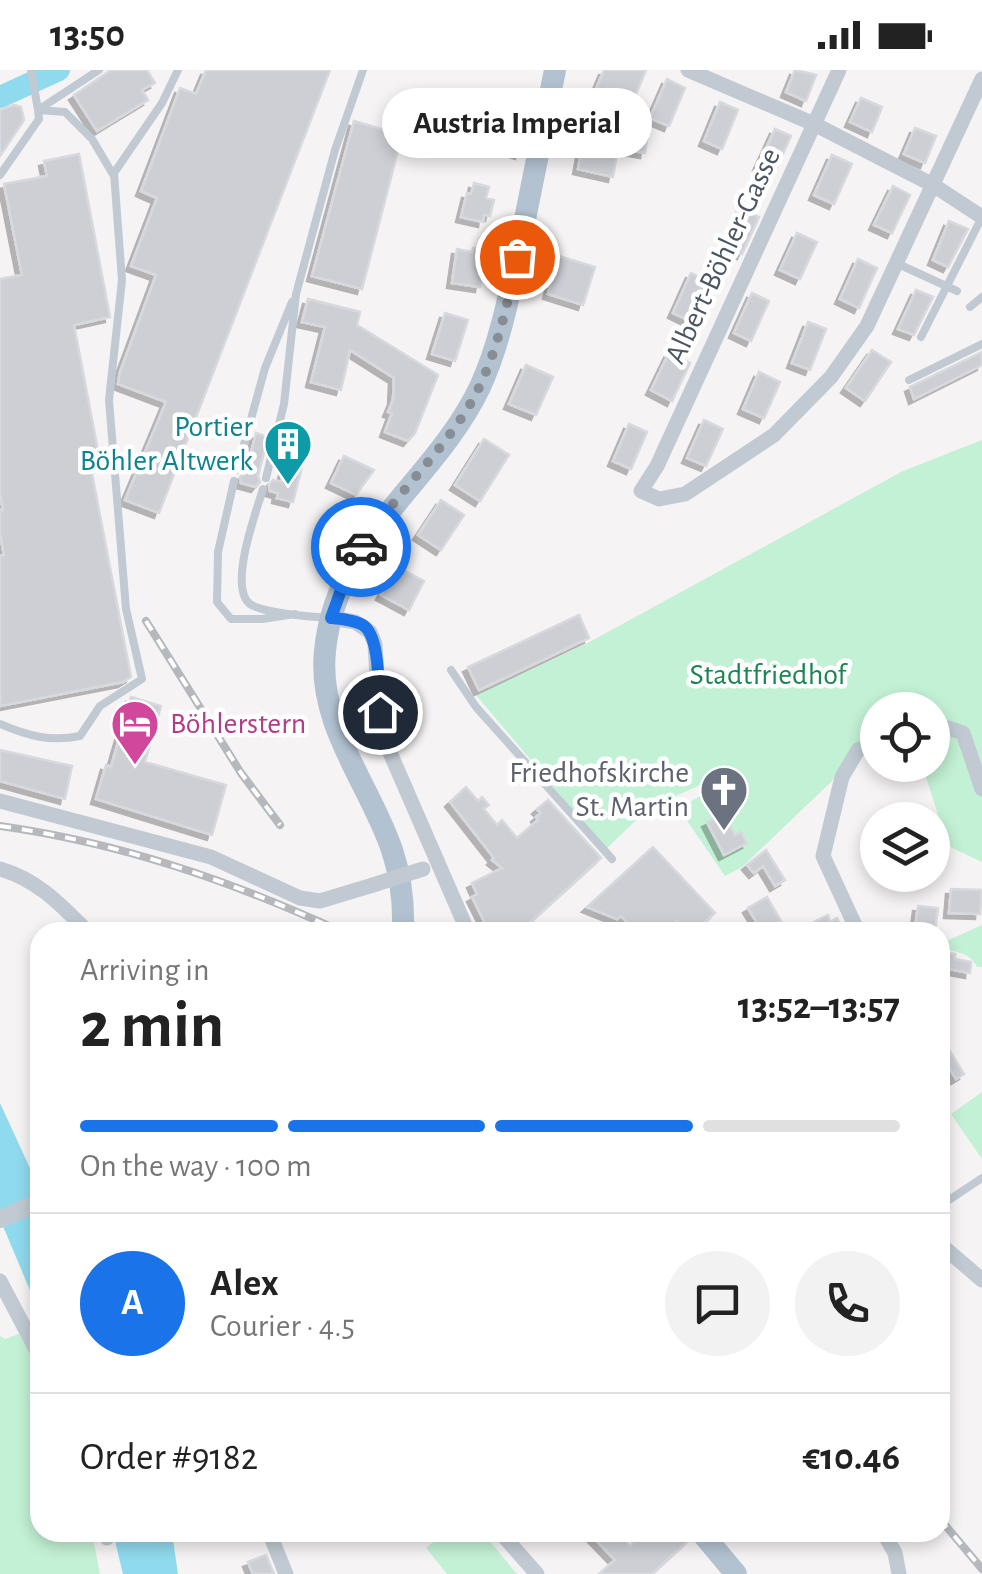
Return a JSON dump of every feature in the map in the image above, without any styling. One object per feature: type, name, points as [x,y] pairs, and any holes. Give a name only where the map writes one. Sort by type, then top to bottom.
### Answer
[{"type":"main road","points":[[402,922],[400,882],[392,850],[341,738],[329,702],[324,655],[331,618],[350,565],[369,535],[448,438],[479,389],[510,292],[533,123],[555,70]]},
{"type":"main road","points":[[720,1542],[732,1572]]},
{"type":"street","points":[[688,70],[814,124],[933,185],[982,217]]},
{"type":"street","name":"Albert-Böhler-Gasse","points":[[839,70],[642,491],[659,499],[685,494],[774,435],[830,378],[867,326],[896,263]]},
{"type":"street","points":[[896,263],[982,79]]},
{"type":"street","points":[[331,618],[354,622],[370,632],[375,644],[383,731],[430,867],[462,922]]},
{"type":"street","points":[[950,728],[963,732],[982,788]]},
{"type":"street","points":[[853,922],[823,856],[842,776],[860,749]]},
{"type":"street","points":[[0,801],[211,857],[300,898],[320,901],[430,867]]},
{"type":"street","points":[[0,869],[32,881],[54,896],[79,922]]},
{"type":"street","points":[[0,1219],[30,1206]]},
{"type":"street","points":[[950,1253],[982,1280]]},
{"type":"street","points":[[0,1281],[30,1338]]},
{"type":"street","points":[[273,1542],[286,1574]]},
{"type":"street","points":[[509,1542],[537,1574]]},
{"type":"street","points":[[889,1542],[899,1574]]},
{"type":"lane","points":[[0,175],[39,119],[31,70]]},
{"type":"lane","points":[[38,110],[99,70]]},
{"type":"lane","points":[[114,176],[178,70]]},
{"type":"lane","points":[[236,470],[265,368],[296,294],[335,150],[363,70]]},
{"type":"lane","points":[[0,724],[28,736],[57,741],[80,736],[100,706],[142,678],[126,609],[109,400],[122,280],[114,176],[92,139],[65,112],[38,110]]},
{"type":"lane","points":[[921,337],[982,217]]},
{"type":"lane","points":[[896,263],[957,291]]},
{"type":"lane","points":[[266,478],[284,404],[296,294]]},
{"type":"lane","points":[[970,307],[982,298]]},
{"type":"lane","points":[[909,380],[982,344]]},
{"type":"lane","points":[[234,481],[218,552],[217,602],[231,618],[242,620],[295,614]]},
{"type":"lane","points":[[262,489],[241,574],[248,603],[331,618]]},
{"type":"lane","points":[[451,670],[476,707],[612,859]]},
{"type":"lane","points":[[950,1199],[982,1178]]},
{"type":"green space","name":"Stadtfriedhof","points":[[982,440],[982,862],[950,847],[950,802],[934,802],[928,782],[950,782],[950,692],[860,692],[860,749],[742,867],[725,876],[679,809],[719,784],[716,778],[649,808],[606,849],[476,695],[584,645],[903,471]]},
{"type":"green space","points":[[982,925],[982,967],[962,953],[950,951],[950,939]]},
{"type":"green space","points":[[982,1092],[982,1159],[951,1114]]},
{"type":"green space","points":[[21,1333],[30,1354],[30,1542],[94,1542],[100,1574],[0,1574],[0,1336],[5,1339]]},
{"type":"green space","points":[[434,1542],[490,1542],[517,1574],[447,1574],[426,1548]]},
{"type":"water","points":[[0,1103],[30,1168],[30,1290],[0,1219]]},
{"type":"water","points":[[115,1542],[173,1542],[178,1574],[123,1574]]},
{"type":"building","points":[[111,70],[147,70],[155,83],[142,90],[148,100],[97,131],[74,95]]},
{"type":"building","points":[[206,70],[330,70],[159,513],[125,500],[166,402],[118,384],[156,275],[131,266],[157,198],[141,191],[180,88],[196,94]]},
{"type":"building","points":[[604,70],[646,70],[622,128],[648,133],[645,153],[618,148],[613,177],[578,169],[591,101]]},
{"type":"building","points":[[795,70],[816,75],[806,101],[786,92]]},
{"type":"building","points":[[667,79],[685,88],[669,126],[650,118]]},
{"type":"building","points":[[861,98],[882,107],[872,132],[850,122]]},
{"type":"building","points":[[720,102],[738,110],[722,149],[704,141]]},
{"type":"building","points":[[21,107],[24,120],[0,156],[0,110]]},
{"type":"building","points":[[354,121],[402,135],[362,289],[312,276]]},
{"type":"building","points":[[915,128],[936,136],[925,163],[904,154]]},
{"type":"building","points":[[775,129],[791,136],[774,174],[758,166]]},
{"type":"building","points":[[495,131],[524,142],[520,154],[491,144]]},
{"type":"building","points":[[79,154],[110,317],[74,325],[99,456],[89,458],[131,677],[123,682],[0,706],[0,556],[4,555],[0,533],[0,279],[22,275],[4,184],[47,176],[44,161]]},
{"type":"building","points":[[832,155],[852,164],[834,204],[814,195]]},
{"type":"building","points":[[474,183],[489,187],[486,198],[494,200],[490,216],[484,215],[483,222],[461,217]]},
{"type":"building","points":[[893,186],[910,195],[892,233],[874,225]]},
{"type":"building","points":[[741,208],[759,217],[742,254],[723,245]]},
{"type":"building","points":[[949,221],[968,229],[948,267],[933,260]]},
{"type":"building","points":[[797,233],[817,242],[800,279],[780,270]]},
{"type":"building","points":[[473,248],[485,253],[480,287],[452,283],[457,249],[472,252]]},
{"type":"building","points":[[559,256],[595,267],[583,305],[548,294],[551,283],[547,282]]},
{"type":"building","points":[[858,259],[877,268],[859,308],[840,299]]},
{"type":"building","points":[[691,273],[711,283],[692,322],[673,313]]},
{"type":"building","points":[[916,290],[933,297],[914,335],[898,329]]},
{"type":"building","points":[[752,293],[769,301],[751,341],[734,333]]},
{"type":"building","points":[[308,299],[360,312],[357,325],[438,375],[415,433],[408,441],[385,432],[392,413],[388,412],[394,378],[350,350],[341,390],[311,382],[325,327],[302,322]]},
{"type":"building","points":[[445,313],[468,320],[455,361],[432,354]]},
{"type":"building","points":[[808,322],[826,329],[810,370],[792,363]]},
{"type":"building","points":[[872,350],[891,362],[865,401],[846,388]]},
{"type":"building","points":[[982,352],[982,365],[914,399],[910,387]]},
{"type":"building","points":[[669,353],[690,363],[672,401],[651,390]]},
{"type":"building","points":[[526,365],[553,377],[536,415],[509,404]]},
{"type":"building","points":[[759,372],[780,382],[764,418],[743,409]]},
{"type":"building","points":[[704,420],[723,429],[706,466],[687,458]]},
{"type":"building","points":[[629,424],[647,432],[631,469],[613,461]]},
{"type":"building","points":[[256,433],[268,437],[256,487],[241,483],[240,477],[246,473]]},
{"type":"building","points":[[484,439],[509,455],[480,501],[455,485]]},
{"type":"building","points":[[344,456],[374,470],[356,495],[331,483]]},
{"type":"building","name":"Portier Böhler Altwerk","points":[[286,463],[302,467],[293,502],[277,498],[278,493],[270,491],[273,480],[281,482]]},
{"type":"building","points":[[441,500],[464,515],[441,550],[418,535]]},
{"type":"building","points":[[396,566],[424,581],[409,610],[381,595]]},
{"type":"building","points":[[579,615],[589,638],[479,690],[468,667]]},
{"type":"building","name":"Böhlerstern","points":[[131,697],[161,706],[145,762],[226,785],[212,835],[96,799],[106,765],[111,767]]},
{"type":"building","points":[[0,750],[72,766],[65,799],[0,781]]},
{"type":"building","points":[[466,787],[478,801],[482,797],[489,805],[484,809],[497,825],[502,820],[517,838],[538,820],[536,817],[541,813],[537,809],[548,800],[601,858],[530,922],[484,922],[472,897],[477,894],[472,883],[502,868],[450,802]]},
{"type":"building","name":"Friedhofskirche St. Martin","points":[[724,814],[735,835],[741,832],[747,843],[724,855],[707,822]]},
{"type":"building","points":[[653,847],[715,913],[705,922],[627,922],[621,916],[617,919],[587,907]]},
{"type":"building","points":[[766,850],[785,880],[775,886],[763,866],[754,873],[747,865]]},
{"type":"building","points":[[951,889],[982,890],[980,914],[949,913]]},
{"type":"building","points":[[767,897],[781,921],[757,922],[748,908]]},
{"type":"building","points":[[918,906],[938,908],[936,922],[916,922]]},
{"type":"building","points":[[950,953],[955,954],[955,959],[971,962],[970,973],[950,969]]},
{"type":"building","points":[[950,1051],[964,1074],[956,1079],[950,1069]]},
{"type":"building","points":[[598,1542],[626,1542],[630,1546],[634,1542],[687,1542],[652,1574],[599,1574],[615,1560]]},
{"type":"building","points":[[266,1555],[274,1574],[253,1574],[248,1562]]},
{"type":"waterway","points":[[0,97],[59,70]]},
{"type":"railway","points":[[146,621],[241,773],[280,825]]},
{"type":"railway","points":[[0,826],[89,843],[175,866],[319,922]]},
{"type":"railway","points":[[950,1531],[982,1569]]},
{"type":"way so far","points":[[361,547],[448,438],[479,389],[502,324],[517,257]]},
{"type":"place","name":"Austria Imperial","points":[[517,257]]},
{"type":"place","name":"Portier Böhler Altwerk","points":[[288,486]]},
{"type":"place","name":"Böhlerstern","points":[[135,766]]},
{"type":"place","name":"Friedhofskirche St. Martin","points":[[724,832]]},
{"type":"route","points":[[361,547],[350,565],[331,618],[363,625],[370,632],[375,644],[380,712]]}]
